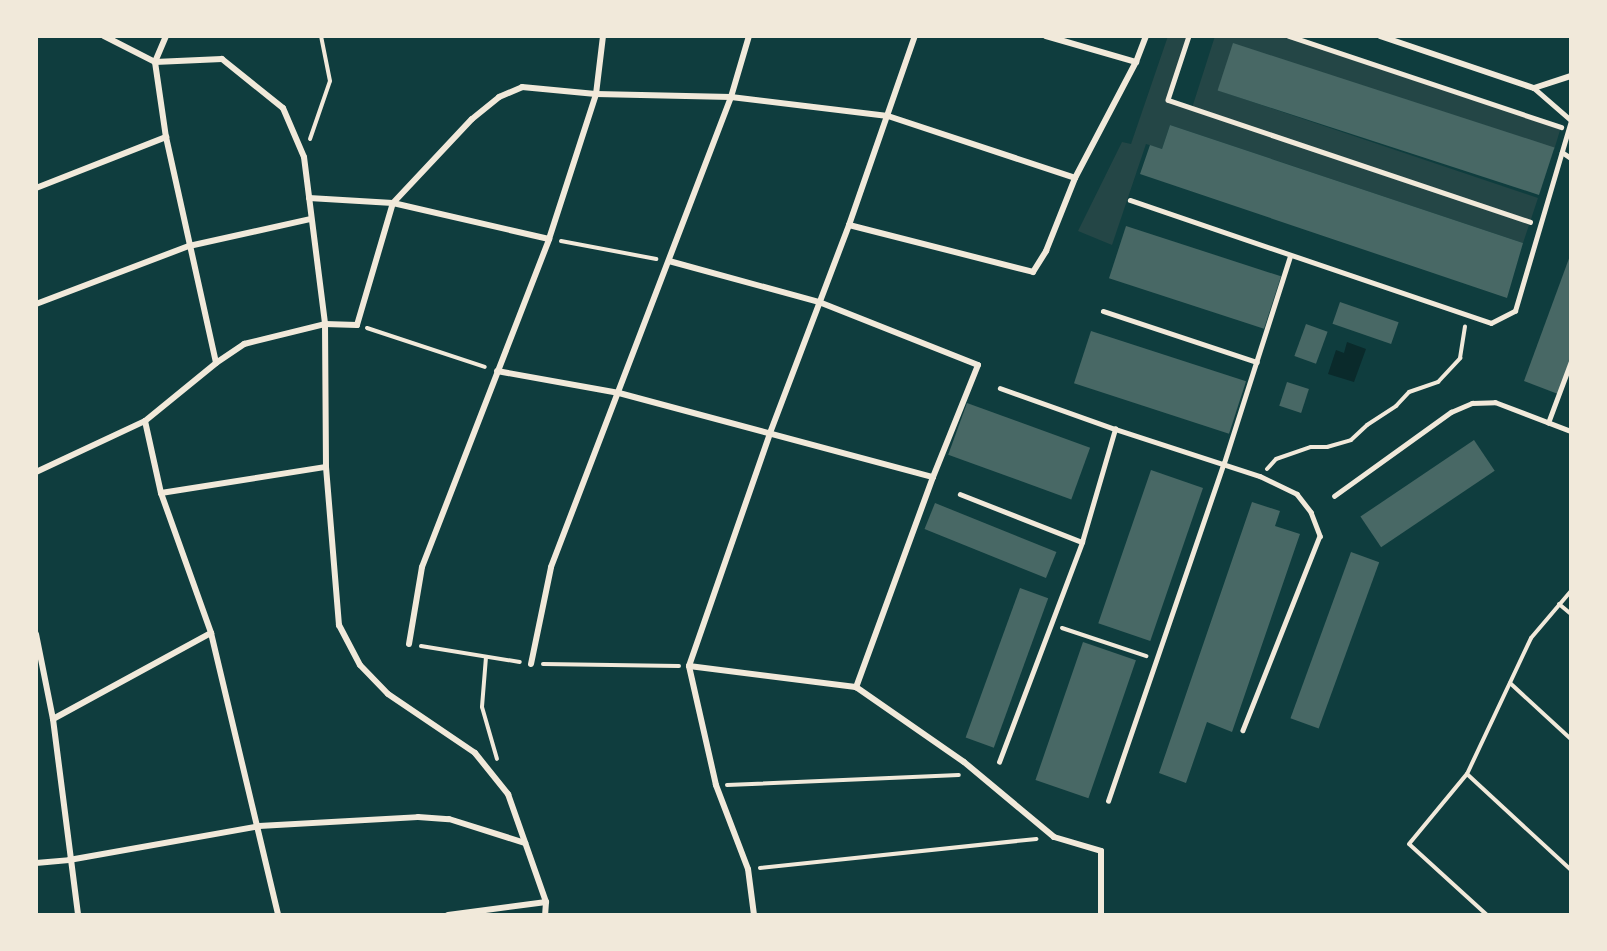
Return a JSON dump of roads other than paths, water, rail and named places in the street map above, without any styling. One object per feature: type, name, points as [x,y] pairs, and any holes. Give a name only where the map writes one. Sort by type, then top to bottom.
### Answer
[{"type":"street","points":[[104,36],[155,62],[222,60],[283,108],[304,157],[325,324],[326,467],[339,625],[360,665],[388,694],[475,753],[508,795],[546,902],[545,915]]},
{"type":"street","points":[[166,36],[155,62],[166,137],[216,363]]},
{"type":"street","points":[[409,644],[422,567],[549,239],[596,94],[603,36]]},
{"type":"street","points":[[531,664],[551,567],[731,97],[749,36]]},
{"type":"street","points":[[754,915],[748,869],[716,785],[689,666],[770,433],[849,225],[915,36]]},
{"type":"street","points":[[1046,36],[1136,62]]},
{"type":"street","points":[[849,225],[1033,272],[1046,251],[1075,178],[1136,62],[1146,36]]},
{"type":"street","points":[[1380,36],[1534,88],[1571,76]]},
{"type":"street","points":[[36,472],[145,421],[216,363],[244,344],[325,324],[357,325],[393,203],[472,118],[499,97],[522,87],[596,94],[731,97],[888,116],[1075,178]]},
{"type":"street","points":[[36,188],[166,137]]},
{"type":"street","points":[[309,198],[393,203],[549,239]]},
{"type":"street","points":[[36,304],[189,246],[311,219]]},
{"type":"street","points":[[669,261],[819,302],[978,365],[933,477],[856,687]]},
{"type":"street","points":[[497,371],[619,393],[933,477]]},
{"type":"street","points":[[145,421],[161,493],[211,633],[259,826],[278,915]]},
{"type":"street","points":[[161,493],[326,467]]},
{"type":"street","points":[[53,719],[211,633]]},
{"type":"street","points":[[36,634],[53,719],[69,860],[78,915]]},
{"type":"street","points":[[689,666],[856,687],[978,774],[1054,837],[1101,851],[1101,915]]},
{"type":"street","points":[[36,863],[69,860],[259,826],[418,817],[449,819],[525,843]]},
{"type":"street","points":[[448,915],[546,902]]},
{"type":"lane","points":[[1189,36],[1168,100],[1530,222]]},
{"type":"lane","points":[[1289,36],[1562,127]]},
{"type":"lane","points":[[1130,200],[1491,323],[1515,311],[1571,121],[1534,88]]},
{"type":"lane","points":[[1562,152],[1571,158]]},
{"type":"lane","points":[[1108,801],[1224,463],[1290,256]]},
{"type":"lane","points":[[1102,311],[1257,362]]},
{"type":"lane","points":[[1548,423],[1571,361]]},
{"type":"lane","points":[[1000,388],[1115,429],[1260,476],[1298,494],[1311,512],[1320,536],[1243,730]]},
{"type":"lane","points":[[1334,496],[1451,412],[1472,403],[1495,402],[1571,431]]},
{"type":"lane","points":[[999,762],[1082,542],[1115,429]]},
{"type":"lane","points":[[960,494],[1082,542]]}]
